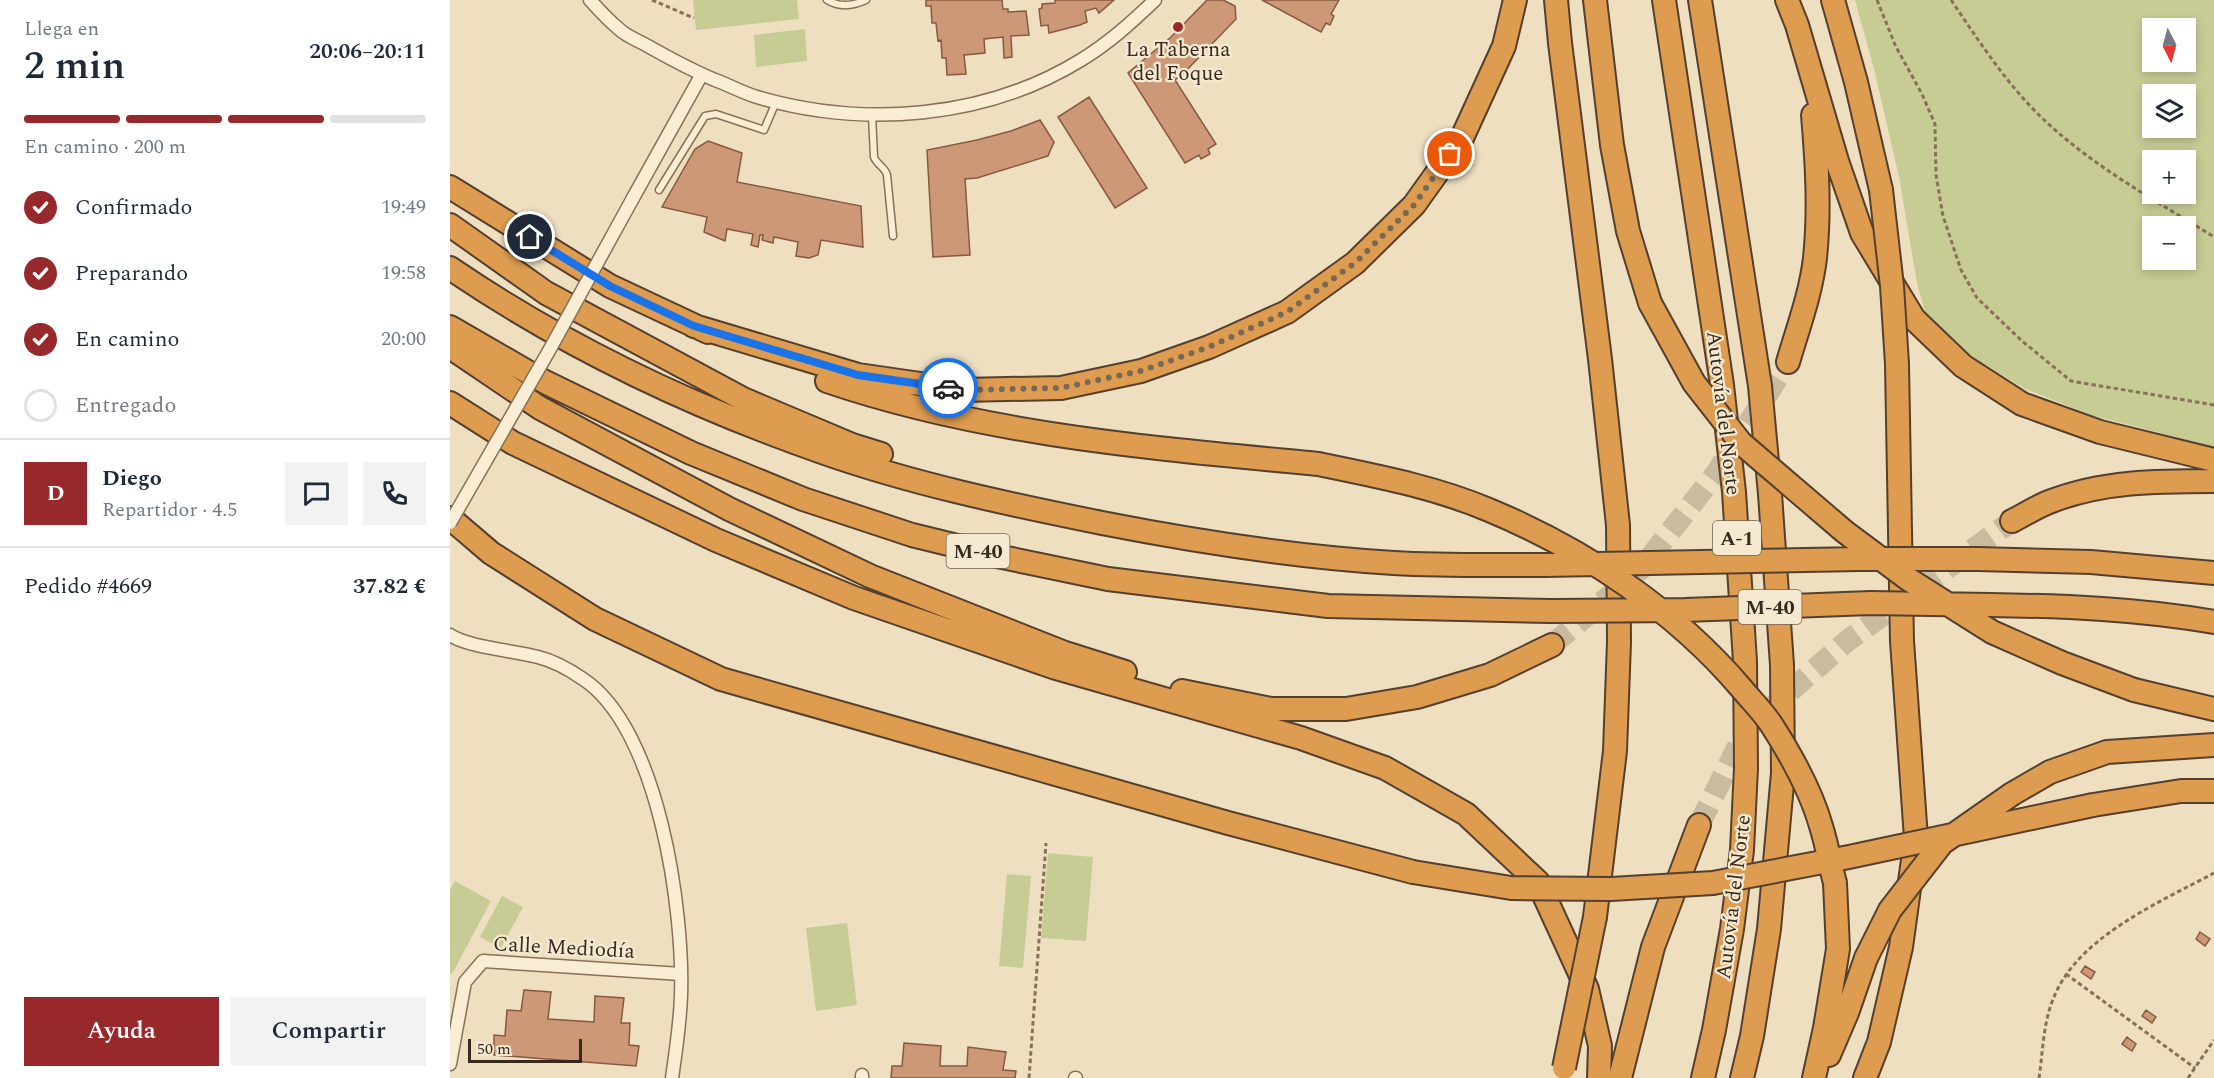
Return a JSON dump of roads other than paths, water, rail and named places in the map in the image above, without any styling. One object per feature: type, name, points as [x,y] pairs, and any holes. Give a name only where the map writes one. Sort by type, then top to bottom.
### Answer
[{"type":"highway","points":[[694,326],[858,375],[962,390],[1061,388],[1141,371],[1209,347],[1287,312],[1355,263],[1414,205],[1462,138],[1504,46],[1515,0]]},
{"type":"highway","points":[[1556,0],[1618,525],[1619,642],[1615,751],[1595,917],[1562,1073]]},
{"type":"highway","points":[[1595,0],[1614,156],[1628,231],[1650,303],[1694,383],[1741,443],[1845,532],[1908,579],[1992,632],[2062,663],[2134,690],[2214,709]]},
{"type":"highway","name":"Autovía del Norte","points":[[1664,0],[1722,385],[1734,492],[1745,661],[1746,768],[1742,850],[1726,962],[1714,1030],[1702,1078]]},
{"type":"highway","name":"Autovía del Norte","points":[[1700,0],[1760,386],[1782,665],[1783,774],[1769,929],[1752,1036],[1742,1078]]},
{"type":"highway","points":[[1787,0],[1797,25],[1837,161],[1862,233],[1914,319],[1963,366],[2022,404],[2100,432],[2214,460]]},
{"type":"highway","points":[[1833,0],[1856,82],[1881,190],[1892,286],[1897,364],[1902,641],[1916,838],[1901,947],[1879,1042],[1864,1078]]},
{"type":"highway","points":[[1788,362],[1803,313],[1815,260],[1818,171],[1811,100],[1797,25]]},
{"type":"highway","points":[[450,187],[610,286],[781,365],[870,395],[966,419],[1065,436],[1318,464],[1410,484],[1488,509],[1559,543],[1633,588],[1688,633],[1725,669],[1770,722],[1799,774],[1821,825],[1834,883],[1838,949],[1825,1029],[1814,1078]]},
{"type":"highway","points":[[450,225],[546,293],[744,399],[852,445],[1004,491],[1028,508]]},
{"type":"highway","name":"M-40","points":[[450,268],[568,342],[713,410],[823,452],[910,478],[1028,508],[1153,533],[1281,552],[1395,563],[1545,565],[1978,559],[2091,562],[2214,573]]},
{"type":"highway","name":"M-40","points":[[450,327],[544,382],[691,453],[803,499],[912,536],[1108,579],[1328,606],[1551,611],[1684,610],[1871,603],[1990,604],[2083,607],[2174,615],[2214,622]]},
{"type":"highway","points":[[450,347],[540,408],[729,509],[870,576],[1065,653],[1180,690],[1271,709],[1346,708],[1417,697],[1490,675],[1552,645]]},
{"type":"highway","points":[[450,403],[513,443],[716,540],[854,598],[1056,668],[1301,738],[1385,768],[1466,814],[1539,882],[1587,989],[1600,1046],[1599,1078]]},
{"type":"highway","points":[[2012,521],[2050,502],[2101,487],[2154,481],[2214,481]]},
{"type":"highway","points":[[450,518],[491,553],[595,619],[721,680],[1217,820],[1413,872],[1512,888],[1611,889],[1713,883],[2093,805],[2181,791],[2214,791]]},
{"type":"highway","points":[[1819,1078],[1847,1013],[1866,958],[1890,910],[1942,843],[2012,794],[2050,772],[2106,752],[2214,745]]},
{"type":"highway","points":[[1620,1078],[1653,947],[1699,825]]},
{"type":"street","points":[[590,0],[620,30],[702,74],[755,96],[776,102],[800,108],[851,115],[902,115],[945,110],[992,99],[1032,85],[1081,60],[1124,30],[1155,0]]},
{"type":"street","points":[[450,523],[550,349],[702,74]]},
{"type":"street","points":[[450,635],[473,643],[541,657],[568,669],[606,699],[622,719],[636,745],[647,773],[664,837],[674,888],[680,940],[678,1040],[672,1078]]},
{"type":"street","name":"Calle Mediodía","points":[[450,1064],[465,982],[483,961],[681,974]]},
{"type":"lane","points":[[828,0],[832,3],[853,6],[866,0]]},
{"type":"lane","points":[[659,190],[705,116],[716,114],[764,130],[776,102]]},
{"type":"lane","points":[[872,115],[874,157],[888,175],[893,236]]},
{"type":"tunnel","points":[[1552,645],[1641,569],[1717,472],[1788,362]]},
{"type":"tunnel","points":[[1699,825],[1746,730],[1847,641],[2012,521]]},
{"type":"place","name":"La Taberna del Foque","points":[[1178,27]]}]
